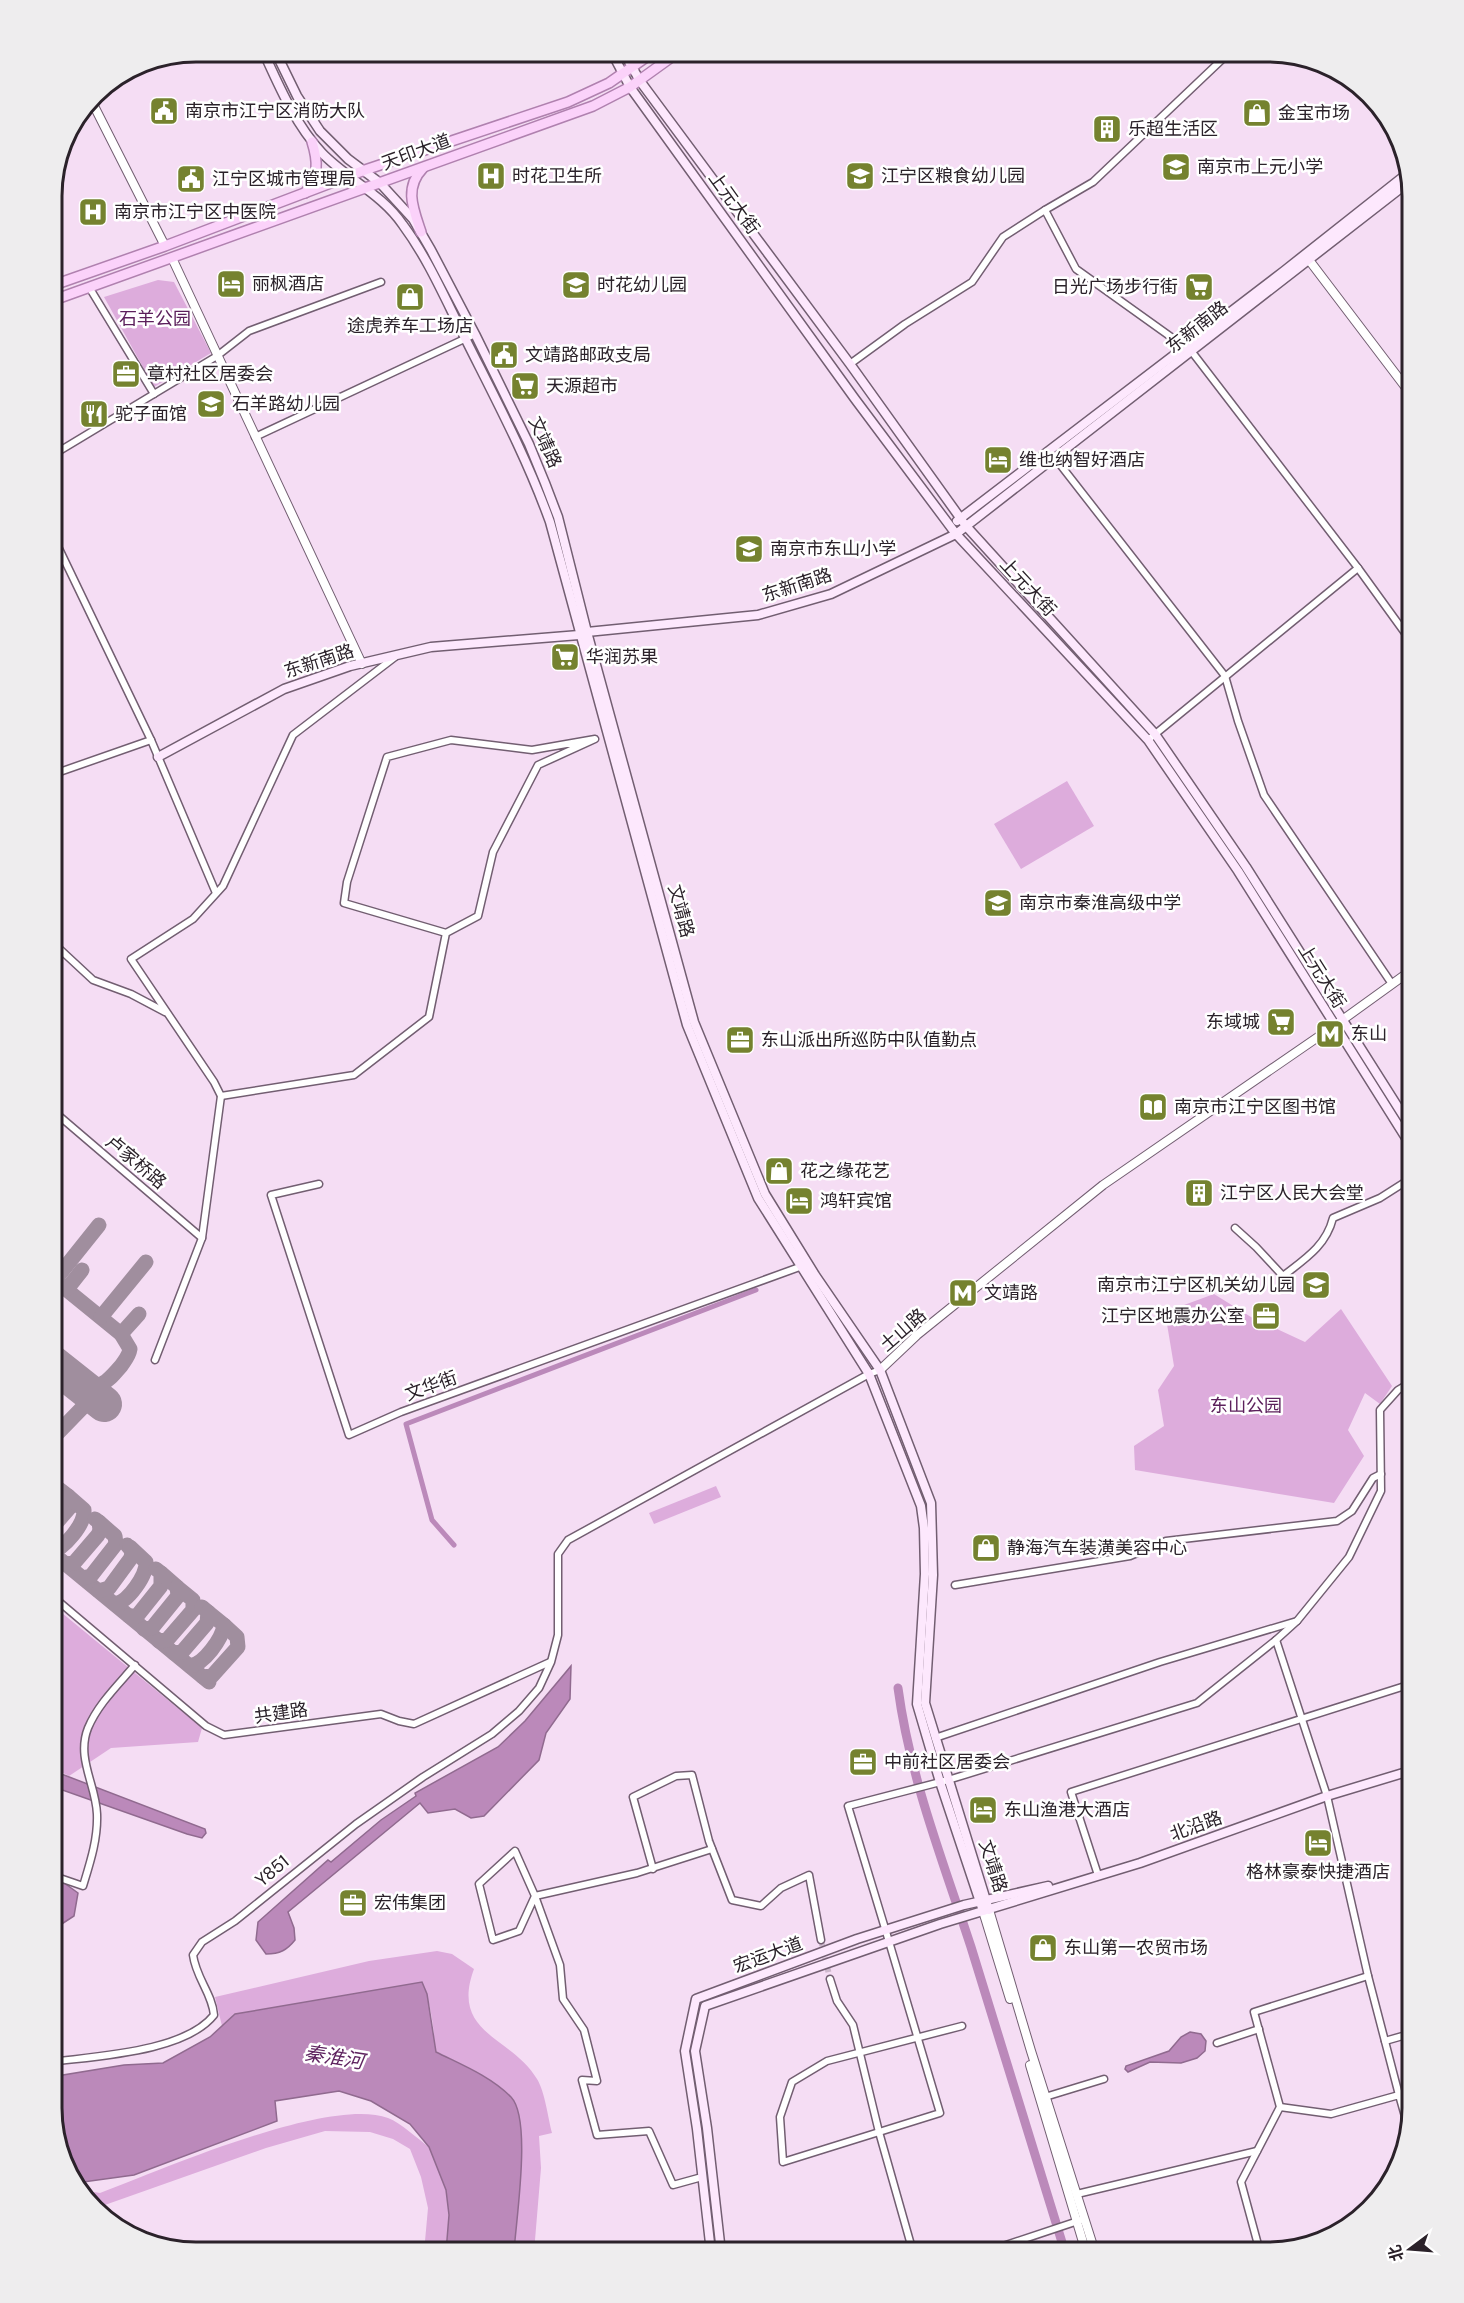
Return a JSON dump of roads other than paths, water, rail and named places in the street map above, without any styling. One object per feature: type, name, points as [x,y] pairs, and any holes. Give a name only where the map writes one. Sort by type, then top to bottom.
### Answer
[{"type":"main road","name":"文靖路","points":[[268,62],[295,116],[312,142],[349,176],[385,204],[414,239],[522,450],[537,488],[550,522],[583,634],[694,1022],[765,1194],[869,1374],[921,1506],[925,1574],[917,1704],[986,1911]]},
{"type":"main road","name":"文靖路","points":[[280,62],[297,96],[320,132],[348,159],[380,183],[399,202],[421,232],[475,334],[529,444],[558,518],[583,634]]},
{"type":"main road","name":"上元大街","points":[[616,62],[630,87],[848,390],[956,534],[1151,737],[1402,1132]]},
{"type":"main road","name":"上元大街","points":[[628,62],[640,81],[964,522],[1151,737],[1246,867],[1402,1114]]},
{"type":"main road","name":"天印大道","points":[[62,282],[165,246],[365,170],[568,102],[623,75],[641,62]]},
{"type":"main road","name":"天印大道","points":[[62,297],[584,110],[630,87],[665,62]]},
{"type":"main road","points":[[305,193],[315,177],[317,167],[312,142]]},
{"type":"main road","points":[[421,232],[413,208],[411,189],[417,174],[425,166]]},
{"type":"main road","name":"东新南路","points":[[950,526],[964,522],[1055,459],[1401,179]]},
{"type":"main road","name":"东新南路","points":[[158,757],[284,689],[397,655],[431,647],[583,634],[758,615],[831,594],[956,534],[964,522],[1402,187]]},
{"type":"main road","name":"文靖路","points":[[804,1265],[880,1370],[931,1503],[933,1575],[925,1703],[935,1738],[942,1782]]},
{"type":"main road","name":"北沿路","points":[[986,1911],[1157,1857],[1327,1796],[1402,1773]]},
{"type":"main road","name":"宏运大道","points":[[710,2241],[685,2050],[696,1999],[857,1940],[964,1905],[1098,1875]]},
{"type":"main road","name":"宏运大道","points":[[720,2241],[707,2128],[694,2051],[705,2006],[986,1911]]},
{"type":"street","points":[[850,364],[905,324],[972,282],[1003,237],[1094,182],[1219,62]]},
{"type":"street","points":[[95,107],[165,246]]},
{"type":"street","points":[[1045,210],[1076,269],[1188,350],[1358,568],[1402,629]]},
{"type":"street","points":[[172,258],[362,664]]},
{"type":"street","points":[[1309,260],[1402,383]]},
{"type":"street","points":[[62,449],[218,356],[249,331],[381,282]]},
{"type":"street","points":[[89,287],[154,394]]},
{"type":"street","points":[[255,437],[475,334]]},
{"type":"street","points":[[1055,459],[1225,676],[1238,722],[1264,795],[1392,984]]},
{"type":"street","points":[[62,555],[151,740],[216,893]]},
{"type":"street","points":[[1151,737],[1358,568]]},
{"type":"street","points":[[155,1360],[202,1238],[221,1096],[131,959],[193,919],[223,885],[293,735],[397,655]]},
{"type":"street","points":[[595,739],[538,765],[493,852],[478,916],[446,933],[344,903],[347,882],[387,756],[451,740],[532,750],[595,739]]},
{"type":"street","points":[[62,771],[151,740]]},
{"type":"street","points":[[221,1096],[354,1075],[429,1017],[446,933]]},
{"type":"street","points":[[62,951],[93,980],[131,994],[168,1014]]},
{"type":"street","name":"土山路","points":[[551,1662],[558,1635],[558,1554],[568,1540],[880,1370],[917,1335],[1103,1185],[1402,977]]},
{"type":"street","name":"卢家桥路","points":[[62,1118],[202,1238]]},
{"type":"street","name":"文华街","points":[[319,1184],[271,1195],[349,1435],[401,1413],[804,1265]]},
{"type":"street","points":[[1235,1227],[1283,1276],[1318,1248],[1330,1232],[1333,1218],[1380,1198],[1402,1184]]},
{"type":"street","points":[[962,2026],[917,2037],[827,2061],[792,2082],[780,2117],[783,2162],[940,2113],[917,2037],[890,1943],[848,1806],[942,1782],[1197,1702],[1297,1621],[1349,1557],[1381,1491],[1380,1410],[1402,1388]]},
{"type":"street","points":[[955,1585],[1130,1556],[1166,1541],[1337,1521],[1352,1511],[1373,1478],[1381,1474]]},
{"type":"street","name":"共建路","points":[[62,1604],[206,1726],[224,1735],[381,1714],[414,1724],[551,1662]]},
{"type":"street","points":[[935,1738],[1160,1662],[1297,1621]]},
{"type":"street","points":[[1276,1640],[1327,1796],[1368,1976],[1402,2106]]},
{"type":"street","name":"Y851","points":[[62,2060],[150,2048],[206,2025],[214,2015],[213,2003],[195,1970],[193,1955],[202,1942],[235,1921],[356,1824],[423,1777],[492,1734],[519,1711],[539,1688],[551,1662]]},
{"type":"street","points":[[62,1879],[83,1886],[93,1849],[97,1810],[85,1762],[88,1730],[99,1709],[135,1665]]},
{"type":"street","points":[[1098,1875],[1071,1792],[1402,1687]]},
{"type":"street","points":[[653,1869],[633,1797],[676,1776],[692,1775],[712,1849],[732,1900],[761,1906],[781,1888],[809,1875],[821,1940]]},
{"type":"street","points":[[535,1896],[653,1869],[712,1849]]},
{"type":"street","points":[[535,1896],[519,1931],[493,1940],[479,1884],[514,1851],[535,1896],[560,1965],[563,2000],[584,2030],[597,2081],[582,2080],[597,2135],[649,2131],[673,2184],[702,2177]]},
{"type":"street","name":"文靖路","points":[[986,1911],[1077,2194],[1084,2242]]},
{"type":"street","name":"文靖路","points":[[986,1911],[1081,2220],[1091,2242]]},
{"type":"street","points":[[1257,2242],[1241,2182],[1280,2107],[1254,2012],[1368,1976]]},
{"type":"street","points":[[830,1979],[837,2001],[853,2025],[879,2132],[910,2242]]},
{"type":"street","points":[[1217,2043],[1259,2029]]},
{"type":"street","points":[[1385,2041],[1402,2036]]},
{"type":"street","points":[[1046,2097],[1104,2079]]},
{"type":"street","points":[[1280,2107],[1331,2114],[1399,2096]]},
{"type":"street","points":[[1077,2194],[1257,2151]]},
{"type":"street","points":[[1015,2242],[1081,2220]]},
{"type":"water","points":[[571,1666],[570,1699],[546,1733],[539,1760],[484,1816],[471,1818],[455,1809],[428,1813],[420,1803],[288,1912],[294,1928],[295,1940],[283,1951],[266,1954],[256,1940],[258,1922],[328,1860],[331,1862],[381,1820],[416,1796],[415,1793],[498,1747],[525,1721]]},
{"type":"water","points":[[62,1774],[205,1829],[206,1833],[202,1838],[62,1790]]},
{"type":"water","points":[[62,1881],[78,1893],[74,1916],[62,1924]]},
{"type":"water","name":"秦淮河","points":[[422,1982],[427,1994],[436,2052],[494,2083],[511,2097],[517,2109],[522,2147],[515,2241],[447,2241],[449,2215],[446,2190],[429,2147],[410,2124],[371,2101],[339,2091],[275,2101],[277,2121],[134,2175],[84,2182],[75,2167],[66,2142],[63,2125],[62,2075],[124,2065],[163,2063],[210,2037],[235,2014]]},
{"type":"water","points":[[1190,2032],[1201,2034],[1206,2041],[1205,2051],[1197,2058],[1181,2063],[1150,2062],[1128,2072],[1125,2069],[1126,2066],[1169,2051],[1181,2037]]},
{"type":"waterway","points":[[454,1545],[432,1520],[406,1424],[756,1290]]},
{"type":"waterway","points":[[898,1688],[903,1721],[928,1819],[971,1947],[1062,2242]]},
{"type":"tunnel","points":[[821,1940],[830,1979]]},
{"type":"place","name":"南京市江宁区消防大队","points":[[164,111]]},
{"type":"place","name":"金宝市场","points":[[1257,113]]},
{"type":"place","name":"乐超生活区","points":[[1107,129]]},
{"type":"place","name":"南京市上元小学","points":[[1176,167]]},
{"type":"place","name":"时花卫生所","points":[[491,176]]},
{"type":"place","name":"江宁区粮食幼儿园","points":[[860,176]]},
{"type":"place","name":"江宁区城市管理局","points":[[191,179]]},
{"type":"place","name":"南京市江宁区中医院","points":[[93,212]]},
{"type":"place","name":"丽枫酒店","points":[[231,284]]},
{"type":"place","name":"时花幼儿园","points":[[576,285]]},
{"type":"place","name":"日光广场步行街","points":[[1199,287]]},
{"type":"place","name":"途虎养车工场店","points":[[410,297]]},
{"type":"place","name":"文靖路邮政支局","points":[[504,355]]},
{"type":"place","name":"章村社区居委会","points":[[126,374]]},
{"type":"place","name":"天源超市","points":[[525,386]]},
{"type":"place","name":"石羊路幼儿园","points":[[211,404]]},
{"type":"place","name":"驼子面馆","points":[[94,414]]},
{"type":"place","name":"维也纳智好酒店","points":[[998,460]]},
{"type":"place","name":"南京市东山小学","points":[[749,549]]},
{"type":"place","name":"华润苏果","points":[[565,657]]},
{"type":"place","name":"南京市秦淮高级中学","points":[[998,903]]},
{"type":"place","name":"东域城","points":[[1281,1022]]},
{"type":"place","name":"东山","points":[[1330,1034]]},
{"type":"place","name":"东山派出所巡防中队值勤点","points":[[740,1040]]},
{"type":"place","name":"南京市江宁区图书馆","points":[[1153,1107]]},
{"type":"place","name":"花之缘花艺","points":[[779,1171]]},
{"type":"place","name":"江宁区人民大会堂","points":[[1199,1193]]},
{"type":"place","name":"鸿轩宾馆","points":[[799,1201]]},
{"type":"place","name":"南京市江宁区机关幼儿园","points":[[1316,1285]]},
{"type":"place","name":"文靖路","points":[[963,1293]]},
{"type":"place","name":"江宁区地震办公室","points":[[1266,1316]]},
{"type":"place","name":"静海汽车装潢美容中心","points":[[986,1548]]},
{"type":"place","name":"中前社区居委会","points":[[863,1762]]},
{"type":"place","name":"东山渔港大酒店","points":[[983,1810]]},
{"type":"place","name":"格林豪泰快捷酒店","points":[[1318,1843]]},
{"type":"place","name":"宏伟集团","points":[[353,1903]]},
{"type":"place","name":"东山第一农贸市场","points":[[1043,1948]]},
{"type":"park label","name":"石羊公园","points":[[155,319]]},
{"type":"park label","name":"东山公园","points":[[1246,1406]]}]
